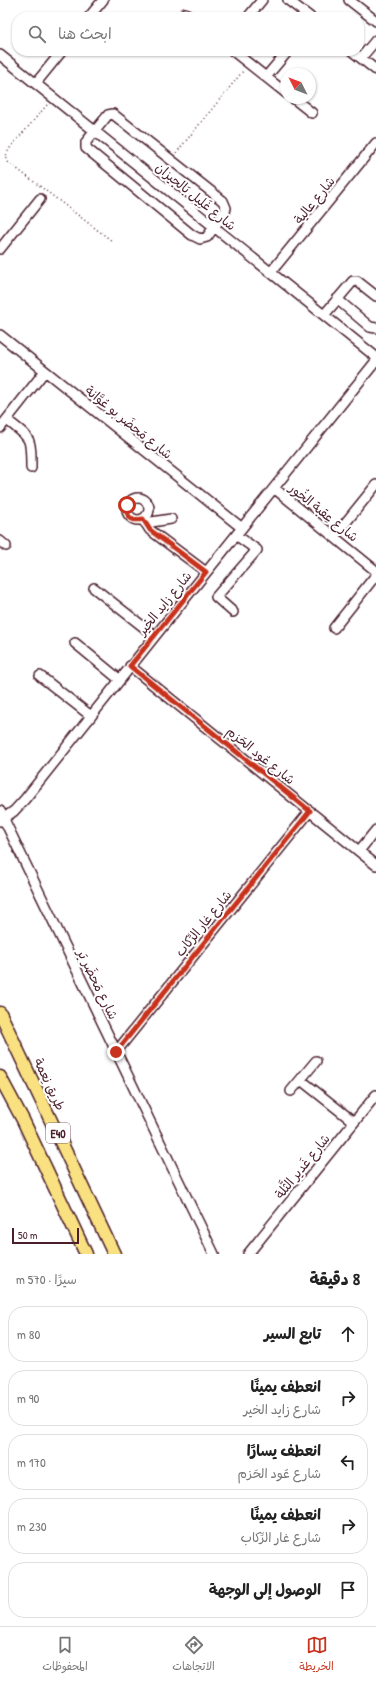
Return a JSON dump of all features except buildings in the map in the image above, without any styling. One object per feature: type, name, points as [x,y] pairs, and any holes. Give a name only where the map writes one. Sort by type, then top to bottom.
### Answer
[{"type":"main road","name":"طريق نِعمة","points":[[0,1013],[114,1254]]},
{"type":"main road","name":"E40","points":[[0,1076],[23,1120],[86,1254]]},
{"type":"street","points":[[93,12],[103,0]]},
{"type":"street","points":[[252,12],[262,0]]},
{"type":"street","points":[[288,0],[304,12]]},
{"type":"street","points":[[349,0],[376,21]]},
{"type":"street","points":[[364,54],[376,40]]},
{"type":"street","name":"شارع غَلِيل بَالجيزان","points":[[0,55],[376,357]]},
{"type":"street","points":[[36,84],[58,56]]},
{"type":"street","points":[[239,56],[280,88]]},
{"type":"street","points":[[266,77],[284,56]]},
{"type":"street","points":[[358,56],[376,70]]},
{"type":"street","points":[[301,104],[312,113]]},
{"type":"street","points":[[113,114],[172,160],[226,205],[225,212],[215,227],[204,238],[196,238],[192,235],[86,148],[85,144],[108,115],[113,114]]},
{"type":"street","name":"شارع عالية","points":[[271,272],[376,143]]},
{"type":"street","points":[[0,249],[40,198]]},
{"type":"street","points":[[324,315],[351,282],[355,280],[376,296]]},
{"type":"street","points":[[337,299],[370,327],[376,328]]},
{"type":"street","name":"شارع مَحضَر بو عُوَّانة","points":[[0,335],[239,532],[257,550],[216,598],[233,612]]},
{"type":"street","name":"شارع زايد الخير","points":[[1,817],[25,799],[130,666],[376,361]]},
{"type":"street","points":[[0,428],[44,371]]},
{"type":"street","points":[[7,420],[28,438],[31,446],[31,468]]},
{"type":"street","points":[[334,537],[376,485]]},
{"type":"street","name":"شارع عِقبة الخُور","points":[[274,488],[376,571]]},
{"type":"street","points":[[171,519],[144,521],[150,530],[206,572]]},
{"type":"street","points":[[334,628],[376,575]]},
{"type":"street","points":[[94,588],[155,636]]},
{"type":"street","points":[[75,643],[120,680]]},
{"type":"street","name":"شارع عُود الحَزم","points":[[130,666],[376,865]]},
{"type":"street","points":[[40,676],[91,716]]},
{"type":"street","name":"شارع غار الرِّكاب","points":[[116,1052],[310,811]]},
{"type":"street","name":"شارع مَحضَر بَر","points":[[1,817],[214,1254]]},
{"type":"street","points":[[359,851],[376,830]]},
{"type":"street","points":[[291,1091],[316,1061]]},
{"type":"street","points":[[301,1080],[354,1122]]},
{"type":"street","name":"شارع غَدير الثَّلة","points":[[248,1254],[376,1094]]},
{"type":"path","points":[[172,160],[249,64]]},
{"type":"path","points":[[53,97],[9,149],[7,152],[7,159],[10,165],[112,241]]},
{"type":"route","points":[[116,1052],[310,811],[130,666],[206,572],[150,530],[143,519],[136,521],[130,518],[127,512],[127,505]]}]
